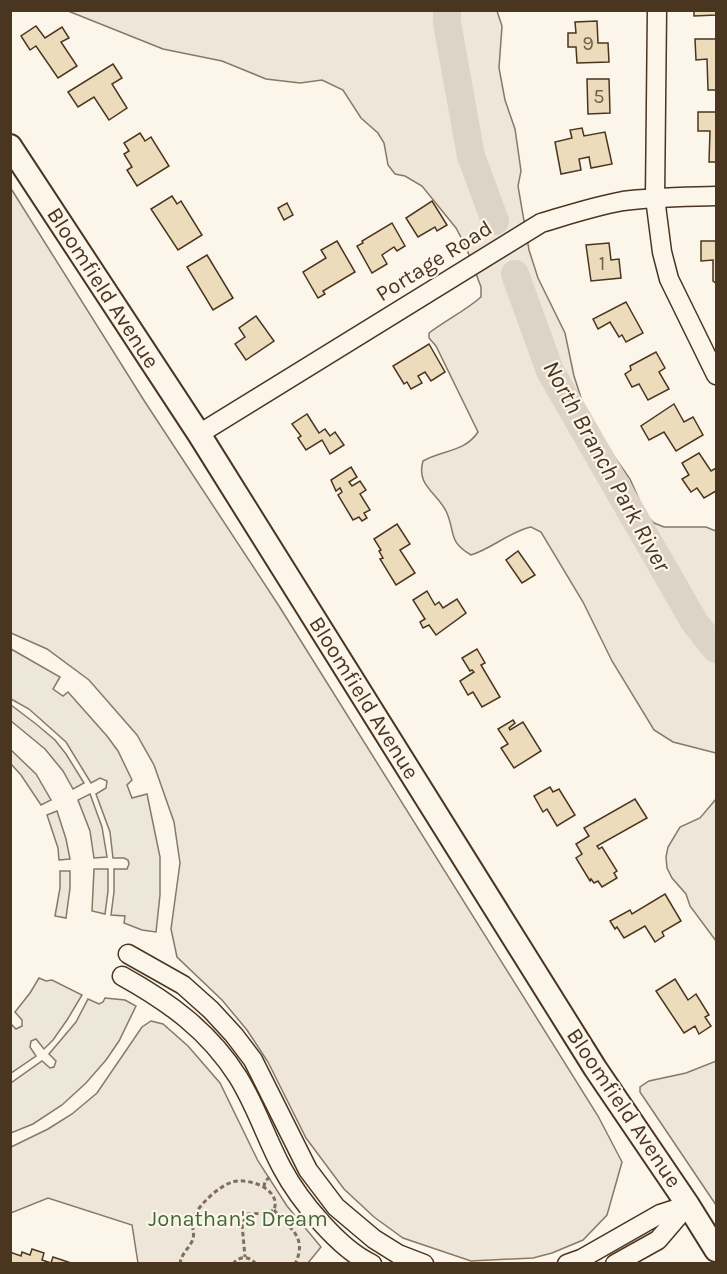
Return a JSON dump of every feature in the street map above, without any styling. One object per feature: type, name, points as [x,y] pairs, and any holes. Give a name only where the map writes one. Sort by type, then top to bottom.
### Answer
[{"type":"main road","name":"Bloomfield Avenue","points":[[10,146],[199,434],[595,1068],[717,1250]]},
{"type":"street","points":[[657,10],[655,198],[662,252],[669,279],[717,375]]},
{"type":"street","name":"Portage Road","points":[[199,434],[541,223],[622,202],[655,198],[717,196]]},
{"type":"street","points":[[128,954],[183,985],[234,1035],[253,1060],[308,1170],[336,1207],[374,1239],[398,1254],[424,1263]]},
{"type":"street","points":[[122,976],[156,995],[188,1019],[210,1041],[249,1096],[283,1169],[294,1187],[342,1243],[360,1258],[372,1263]]},
{"type":"street","points":[[567,1263],[581,1259],[660,1214],[688,1205]]},
{"type":"street","points":[[615,1263],[658,1240],[688,1205]]},
{"type":"path","points":[[264,1187],[265,1181],[271,1176]]},
{"type":"path","points":[[180,1263],[183,1252],[193,1239],[192,1220],[204,1203],[230,1182],[242,1180],[264,1187],[275,1198],[274,1210],[292,1227],[298,1238],[299,1256],[296,1263]]},
{"type":"path","points":[[244,1257],[243,1221],[248,1214],[267,1213],[274,1210]]},
{"type":"path","points":[[233,1263],[244,1257],[256,1263]]},
{"type":"green space","points":[[68,11],[497,11],[502,26],[499,68],[505,100],[515,129],[521,171],[518,186],[529,250],[538,278],[565,333],[574,376],[584,407],[630,479],[646,515],[654,523],[664,527],[706,527],[716,531],[716,753],[673,742],[654,730],[612,661],[583,602],[541,532],[531,527],[523,529],[471,555],[463,550],[455,540],[446,511],[428,488],[422,476],[423,461],[460,447],[473,439],[478,432],[436,346],[429,338],[429,333],[481,297],[481,287],[456,228],[422,186],[405,176],[395,174],[388,165],[384,143],[378,133],[361,118],[343,90],[322,80],[300,83],[266,79],[222,61],[163,49]]},
{"type":"green space","points":[[10,187],[145,402],[279,606],[598,1116],[622,1162],[607,1215],[583,1240],[533,1258],[471,1261],[403,1238],[374,1217],[344,1189],[306,1138],[268,1062],[247,1030],[222,1000],[177,957],[171,929],[180,863],[174,822],[154,765],[137,735],[89,680],[47,649],[11,633]]},
{"type":"green space","points":[[716,799],[716,941],[690,906],[686,894],[672,878],[667,868],[666,857],[668,847],[680,827],[700,818]]},
{"type":"green space","name":"Jonathan's Dream","points":[[151,1021],[163,1024],[188,1046],[220,1083],[258,1161],[287,1206],[321,1247],[308,1263],[138,1263],[132,1225],[48,1198],[11,1213],[11,1147],[72,1114],[97,1093],[142,1027]]},
{"type":"green space","points":[[716,1061],[716,1205],[640,1092],[640,1087],[649,1081],[686,1073]]},
{"type":"shaded area","points":[[11,649],[60,677],[53,689],[63,696],[68,692],[118,751],[132,780],[127,785],[132,798],[147,794],[160,857],[160,895],[156,932],[142,930],[124,923],[125,916],[111,915],[114,869],[127,869],[129,864],[124,858],[113,858],[110,832],[96,794],[106,788],[107,781],[100,778],[91,783],[66,742],[29,709],[11,699]]},
{"type":"shaded area","points":[[11,705],[55,740],[84,783],[73,789],[63,771],[45,749],[11,721]]},
{"type":"shaded area","points":[[11,750],[36,774],[51,800],[41,805],[11,764]]},
{"type":"shaded area","points":[[90,794],[102,827],[107,857],[94,858],[90,831],[78,800]]},
{"type":"shaded area","points":[[57,811],[70,859],[59,860],[58,848],[47,815]]},
{"type":"shaded area","points":[[94,869],[108,869],[105,914],[92,911]]},
{"type":"shaded area","points":[[60,871],[70,871],[66,918],[55,916],[60,888]]},
{"type":"shaded area","points":[[39,978],[46,981],[52,980],[82,995],[53,1040],[44,1049],[36,1039],[31,1041],[30,1047],[36,1056],[11,1073],[11,1024],[16,1029],[22,1026],[22,1020],[15,1012]]},
{"type":"shaded area","points":[[105,998],[125,1000],[136,1006],[119,1041],[106,1060],[62,1105],[33,1124],[11,1133],[11,1083],[42,1061],[50,1068],[54,1067],[56,1061],[49,1054],[76,1022],[88,999],[99,1004]]},
{"type":"building","points":[[694,10],[716,10],[716,15],[694,16]]},
{"type":"building","points":[[597,21],[598,43],[608,43],[609,62],[577,63],[576,47],[568,47],[568,33],[576,33],[575,22]]},
{"type":"building","points":[[36,26],[45,38],[62,27],[69,38],[61,42],[77,66],[58,78],[36,46],[30,50],[21,36]]},
{"type":"building","points":[[695,39],[716,39],[716,90],[708,90],[707,59],[696,60]]},
{"type":"building","points":[[113,64],[122,78],[112,84],[127,108],[109,120],[94,97],[78,107],[68,92]]},
{"type":"building","points":[[587,79],[609,79],[610,113],[588,114]]},
{"type":"building","points":[[698,112],[716,112],[716,162],[709,162],[710,131],[698,131]]},
{"type":"building","points":[[582,128],[584,136],[605,132],[612,164],[591,168],[589,157],[579,159],[581,170],[561,174],[555,142],[572,138],[570,130]]},
{"type":"building","points":[[140,133],[145,141],[151,137],[169,166],[137,186],[127,170],[132,167],[124,154],[129,151],[124,143]]},
{"type":"building","points":[[172,196],[177,204],[181,201],[202,235],[178,250],[151,209]]},
{"type":"building","points":[[432,201],[447,225],[437,231],[435,227],[418,237],[406,218]]},
{"type":"building","points":[[287,203],[293,215],[284,220],[278,208]]},
{"type":"building","points":[[392,223],[405,246],[397,251],[394,247],[382,255],[387,264],[372,273],[357,246]]},
{"type":"building","points":[[337,241],[355,272],[323,291],[325,294],[318,298],[303,272],[326,258],[321,250]]},
{"type":"building","points":[[701,241],[716,241],[716,283],[713,281],[713,260],[701,261]]},
{"type":"building","points":[[609,243],[611,260],[619,259],[621,278],[591,281],[586,245]]},
{"type":"building","points":[[207,255],[233,298],[213,310],[187,267]]},
{"type":"building","points":[[626,302],[643,333],[626,342],[622,335],[619,337],[610,322],[598,329],[593,319]]},
{"type":"building","points":[[256,316],[274,341],[246,360],[235,344],[245,337],[239,328]]},
{"type":"building","points":[[429,344],[445,372],[431,381],[425,372],[418,376],[422,383],[411,389],[407,382],[404,384],[393,366]]},
{"type":"building","points":[[656,352],[665,368],[659,372],[669,389],[648,400],[639,384],[632,387],[625,374],[631,370],[630,366]]},
{"type":"building","points":[[674,404],[684,422],[693,417],[703,435],[676,451],[664,432],[649,440],[641,426]]},
{"type":"building","points":[[307,414],[319,433],[325,429],[330,436],[335,432],[344,445],[330,454],[322,440],[306,450],[298,438],[301,436],[292,424]]},
{"type":"building","points":[[699,453],[711,471],[716,468],[716,491],[704,498],[697,488],[691,492],[682,479],[689,475],[682,463]]},
{"type":"building","points":[[351,467],[357,477],[349,482],[352,486],[360,481],[366,490],[360,494],[370,510],[364,513],[367,518],[362,521],[359,517],[353,520],[338,495],[342,492],[340,488],[336,491],[331,480]]},
{"type":"building","points":[[397,524],[410,544],[400,550],[415,573],[396,585],[380,559],[383,558],[379,551],[381,550],[374,539]]},
{"type":"building","points":[[518,551],[535,575],[522,583],[506,560]]},
{"type":"building","points":[[427,591],[435,605],[439,602],[443,608],[457,599],[466,613],[436,635],[429,625],[423,628],[420,622],[425,619],[413,600]]},
{"type":"building","points":[[477,649],[485,663],[481,665],[500,697],[482,707],[473,692],[468,695],[460,681],[474,672],[470,671],[462,658]]},
{"type":"building","points":[[513,720],[515,723],[509,728],[510,730],[523,722],[541,751],[514,768],[501,748],[508,744],[498,729]]},
{"type":"building","points":[[550,787],[553,792],[559,789],[575,815],[557,826],[547,809],[543,812],[534,796]]},
{"type":"building","points":[[635,799],[647,818],[597,846],[599,849],[602,847],[617,871],[614,873],[617,878],[602,887],[598,881],[594,883],[591,879],[590,881],[576,858],[582,854],[576,844],[589,836],[584,828]]},
{"type":"building","points":[[665,894],[681,921],[662,932],[664,936],[655,942],[645,926],[624,938],[610,921],[630,910],[632,914]]},
{"type":"building","points":[[675,979],[688,1000],[696,994],[709,1015],[705,1017],[711,1026],[699,1034],[695,1026],[684,1033],[656,991]]},
{"type":"building","points":[[32,1249],[44,1253],[42,1260],[51,1263],[53,1257],[71,1263],[10,1264],[10,1252],[21,1256],[22,1252],[30,1255]]},
{"type":"waterway","name":"North Branch Park River","points":[[447,10],[447,23],[471,156],[495,221]]},
{"type":"waterway","name":"North Branch Park River","points":[[515,274],[550,371],[695,623],[716,649]]}]
